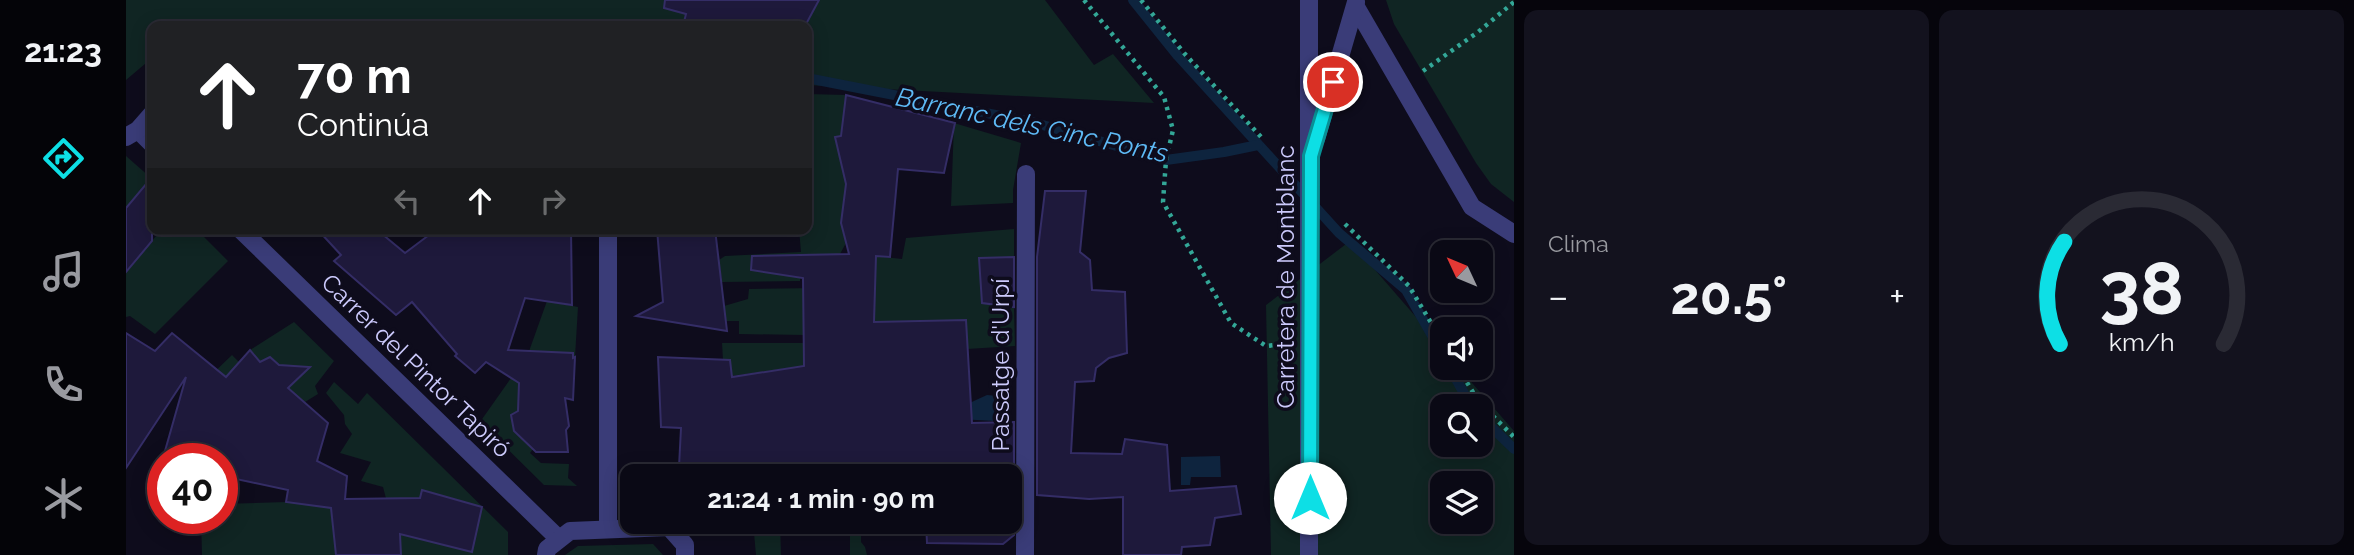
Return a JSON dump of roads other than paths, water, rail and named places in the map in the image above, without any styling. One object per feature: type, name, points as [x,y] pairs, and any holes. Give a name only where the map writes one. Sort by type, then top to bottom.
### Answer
[{"type":"street","name":"Carretera de Montblanc","points":[[1309,0],[1310,555]]},
{"type":"street","points":[[1311,156],[1356,4]]},
{"type":"street","points":[[1356,4],[1472,207],[1514,234]]},
{"type":"street","points":[[132,133],[147,119]]},
{"type":"street","name":"Passatge d'Urpí","points":[[1025,555],[1026,174]]},
{"type":"street","name":"Carrer del Pintor Tapiró","points":[[246,235],[558,538]]},
{"type":"street","points":[[608,235],[608,529]]},
{"type":"street","points":[[546,555],[547,549],[570,531],[669,527],[685,545],[685,555]]},
{"type":"water","points":[[987,395],[1009,397],[1010,422],[960,419],[963,406]]},
{"type":"water","points":[[1220,456],[1221,477],[1191,477],[1190,485],[1181,485],[1181,457]]},
{"type":"waterway","points":[[1133,0],[1178,56],[1339,233],[1406,290],[1430,332]]},
{"type":"waterway","name":"Barranc dels Cinc Ponts","points":[[812,79],[1032,122],[1166,160],[1258,145]]},
{"type":"waterway","points":[[1457,380],[1464,394]]},
{"type":"waterway","points":[[1493,429],[1514,449]]}]
